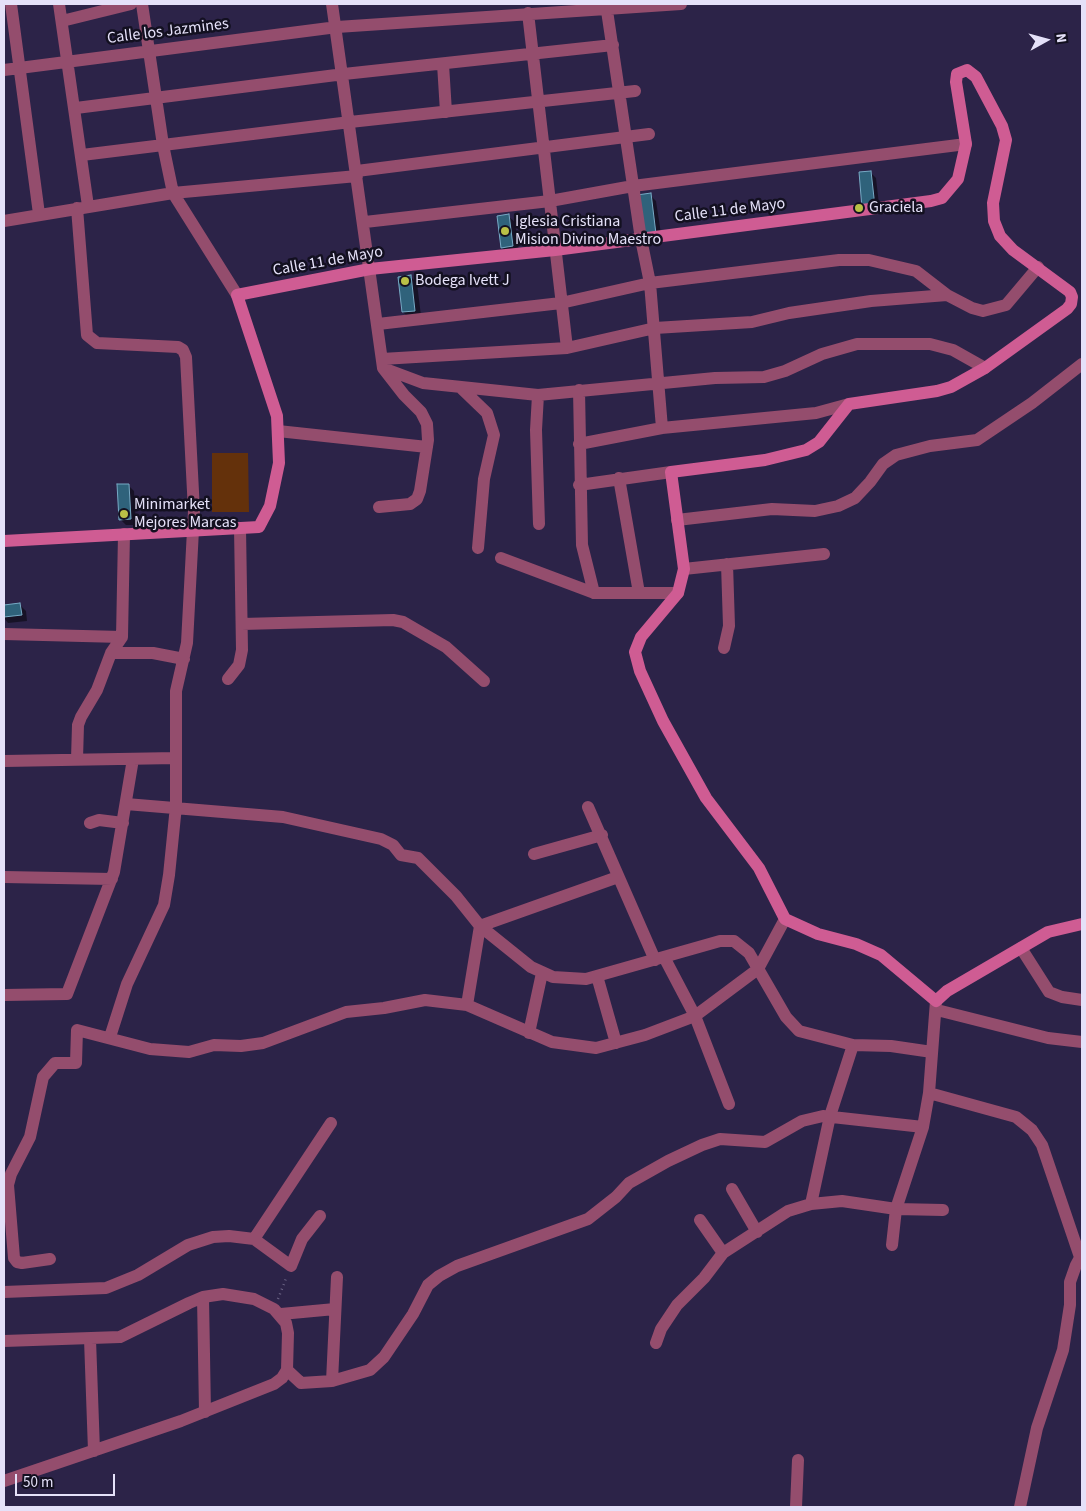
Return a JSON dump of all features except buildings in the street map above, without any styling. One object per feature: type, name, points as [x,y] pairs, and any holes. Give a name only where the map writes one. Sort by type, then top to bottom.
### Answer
[{"type":"street","points":[[11,4],[39,214]]},
{"type":"street","points":[[59,4],[82,155],[87,335],[97,343],[178,347],[186,357],[194,529],[187,643],[176,691],[176,806],[169,874],[164,905],[127,984],[110,1037]]},
{"type":"street","points":[[62,21],[131,4]]},
{"type":"street","points":[[4,541],[194,529],[259,527],[270,506],[279,463],[277,416],[237,295],[172,193],[142,4]]},
{"type":"street","points":[[332,4],[344,74],[383,363],[404,395],[421,412],[427,424],[427,447],[417,499],[410,504],[379,507]]},
{"type":"street","name":"Calle los Jazmines","points":[[4,70],[337,28],[606,6],[681,4]]},
{"type":"street","points":[[606,6],[641,239],[650,283],[662,428]]},
{"type":"street","points":[[528,13],[567,348]]},
{"type":"street","points":[[76,108],[344,74],[613,45]]},
{"type":"street","points":[[443,64],[446,112]]},
{"type":"street","points":[[365,222],[550,201],[633,186],[966,144],[956,82],[957,74],[967,70],[976,77],[1002,126],[1006,140],[993,203],[994,221],[1000,236],[1013,250],[1070,292],[1072,297],[1071,304],[1067,309],[985,368],[951,387],[937,391],[848,404],[816,413],[662,428],[579,444]]},
{"type":"street","points":[[82,155],[350,122],[635,92]]},
{"type":"street","points":[[4,221],[172,193],[357,173],[543,146],[649,134]]},
{"type":"street","name":"Calle 11 de Mayo","points":[[237,295],[370,269],[555,250],[931,201],[942,198],[958,178],[966,144]]},
{"type":"street","points":[[378,324],[561,303],[650,283],[839,260],[869,260],[916,271],[946,295],[972,308],[983,311],[1006,305],[1038,267]]},
{"type":"street","points":[[383,363],[567,348],[655,328],[752,322],[789,313],[871,301],[946,295]]},
{"type":"street","points":[[383,363],[423,383],[538,394],[658,385],[715,378],[764,377],[785,372],[822,354],[857,344],[930,344],[953,350],[985,368]]},
{"type":"street","points":[[677,520],[772,509],[815,510],[838,506],[855,498],[870,482],[882,464],[896,454],[930,446],[977,440],[1032,403],[1082,364]]},
{"type":"street","points":[[461,388],[487,413],[494,435],[484,479],[478,548]]},
{"type":"street","points":[[579,390],[579,485],[582,545],[594,593]]},
{"type":"street","points":[[538,394],[536,430],[539,524]]},
{"type":"street","points":[[579,485],[619,478],[765,460],[806,450],[818,442],[848,404]]},
{"type":"street","points":[[278,431],[427,447]]},
{"type":"street","points":[[671,472],[684,569],[678,593],[641,637],[634,652],[640,671],[663,721],[706,798],[759,868],[785,919],[818,934],[856,944],[881,955],[937,1006],[1048,1038],[1082,1042]]},
{"type":"street","points":[[619,478],[639,592]]},
{"type":"street","points":[[228,679],[239,665],[242,650],[240,528]]},
{"type":"street","points":[[77,759],[80,717],[97,690],[111,653],[122,637],[124,534]]},
{"type":"street","points":[[684,569],[824,554]]},
{"type":"street","points":[[501,558],[594,593],[678,593]]},
{"type":"street","points":[[724,648],[729,626],[730,607],[727,564]]},
{"type":"street","points":[[242,624],[393,620],[403,622],[446,647],[484,681]]},
{"type":"street","points":[[4,634],[122,637]]},
{"type":"street","points":[[111,653],[153,653],[184,659]]},
{"type":"street","points":[[4,995],[67,994],[112,879],[133,758]]},
{"type":"street","points":[[4,761],[176,758]]},
{"type":"street","points":[[126,804],[176,806],[283,817],[381,839],[393,845],[400,855],[418,858],[456,896],[480,926],[531,967],[542,973],[565,980],[597,976],[720,941],[734,941],[745,948],[786,1017],[799,1031],[853,1045],[891,1046],[932,1052]]},
{"type":"street","points":[[588,806],[602,835],[618,877],[660,958],[695,1016],[729,1104]]},
{"type":"street","points":[[90,823],[99,820],[123,823]]},
{"type":"street","points":[[534,854],[602,835]]},
{"type":"street","points":[[4,877],[112,879]]},
{"type":"street","points":[[480,926],[618,877]]},
{"type":"street","points":[[50,1259],[17,1262],[14,1258],[8,1185],[30,1137],[43,1077],[49,1067],[55,1063],[76,1063],[77,1030],[110,1037],[150,1049],[189,1052],[214,1045],[242,1046],[263,1043],[346,1012],[384,1008],[425,1000],[467,1005],[552,1042],[596,1048],[645,1035],[695,1016],[758,969],[785,919]]},
{"type":"street","points":[[892,1245],[896,1208],[923,1127],[929,1093],[937,1006],[947,991],[1048,932],[1082,924]]},
{"type":"street","points":[[467,1005],[480,926]]},
{"type":"street","points":[[1021,948],[1050,992],[1062,998],[1082,1000]]},
{"type":"street","points":[[529,1032],[542,973]]},
{"type":"street","points":[[597,976],[616,1043]]},
{"type":"street","points":[[811,1204],[830,1116],[853,1045]]},
{"type":"street","points":[[929,1093],[1016,1117],[1032,1130],[1042,1145],[1081,1256],[1070,1282],[1070,1305],[1063,1350],[1037,1428],[1020,1507]]},
{"type":"street","points":[[287,1370],[301,1383],[332,1381],[364,1372],[375,1366],[412,1314],[428,1286],[448,1271],[588,1220],[609,1204],[629,1183],[668,1160],[720,1139],[764,1142],[802,1121],[830,1116],[923,1127]]},
{"type":"street","points":[[254,1239],[331,1123]]},
{"type":"street","points":[[732,1189],[757,1232]]},
{"type":"street","points":[[656,1343],[661,1329],[676,1305],[695,1287],[723,1253],[788,1211],[811,1204],[842,1201],[896,1208],[943,1210]]},
{"type":"street","points":[[4,1292],[106,1288],[138,1275],[188,1245],[213,1237],[229,1236],[254,1239],[291,1266],[302,1239],[320,1216]]},
{"type":"street","points":[[700,1220],[723,1253]]},
{"type":"street","points":[[332,1381],[337,1277]]},
{"type":"street","points":[[4,1341],[120,1337],[203,1297],[233,1294],[254,1300],[277,1312],[286,1323],[288,1333],[287,1370],[282,1378],[274,1384],[205,1412],[4,1481]]},
{"type":"street","points":[[203,1297],[205,1412]]},
{"type":"street","points":[[277,1312],[335,1308]]},
{"type":"street","points":[[90,1339],[94,1451]]},
{"type":"street","points":[[796,1507],[798,1460]]},
{"type":"path","points":[[277,1312],[291,1266]]},
{"type":"shaded area","points":[[212,453],[248,453],[249,512],[212,512]]},
{"type":"place","name":"Graciela","points":[[859,208]]},
{"type":"place","name":"Iglesia Cristiana Mision Divino Maestro","points":[[505,231]]},
{"type":"place","name":"Bodega Ivett J","points":[[405,281]]},
{"type":"place","name":"Minimarket Mejores Marcas","points":[[124,514]]}]
